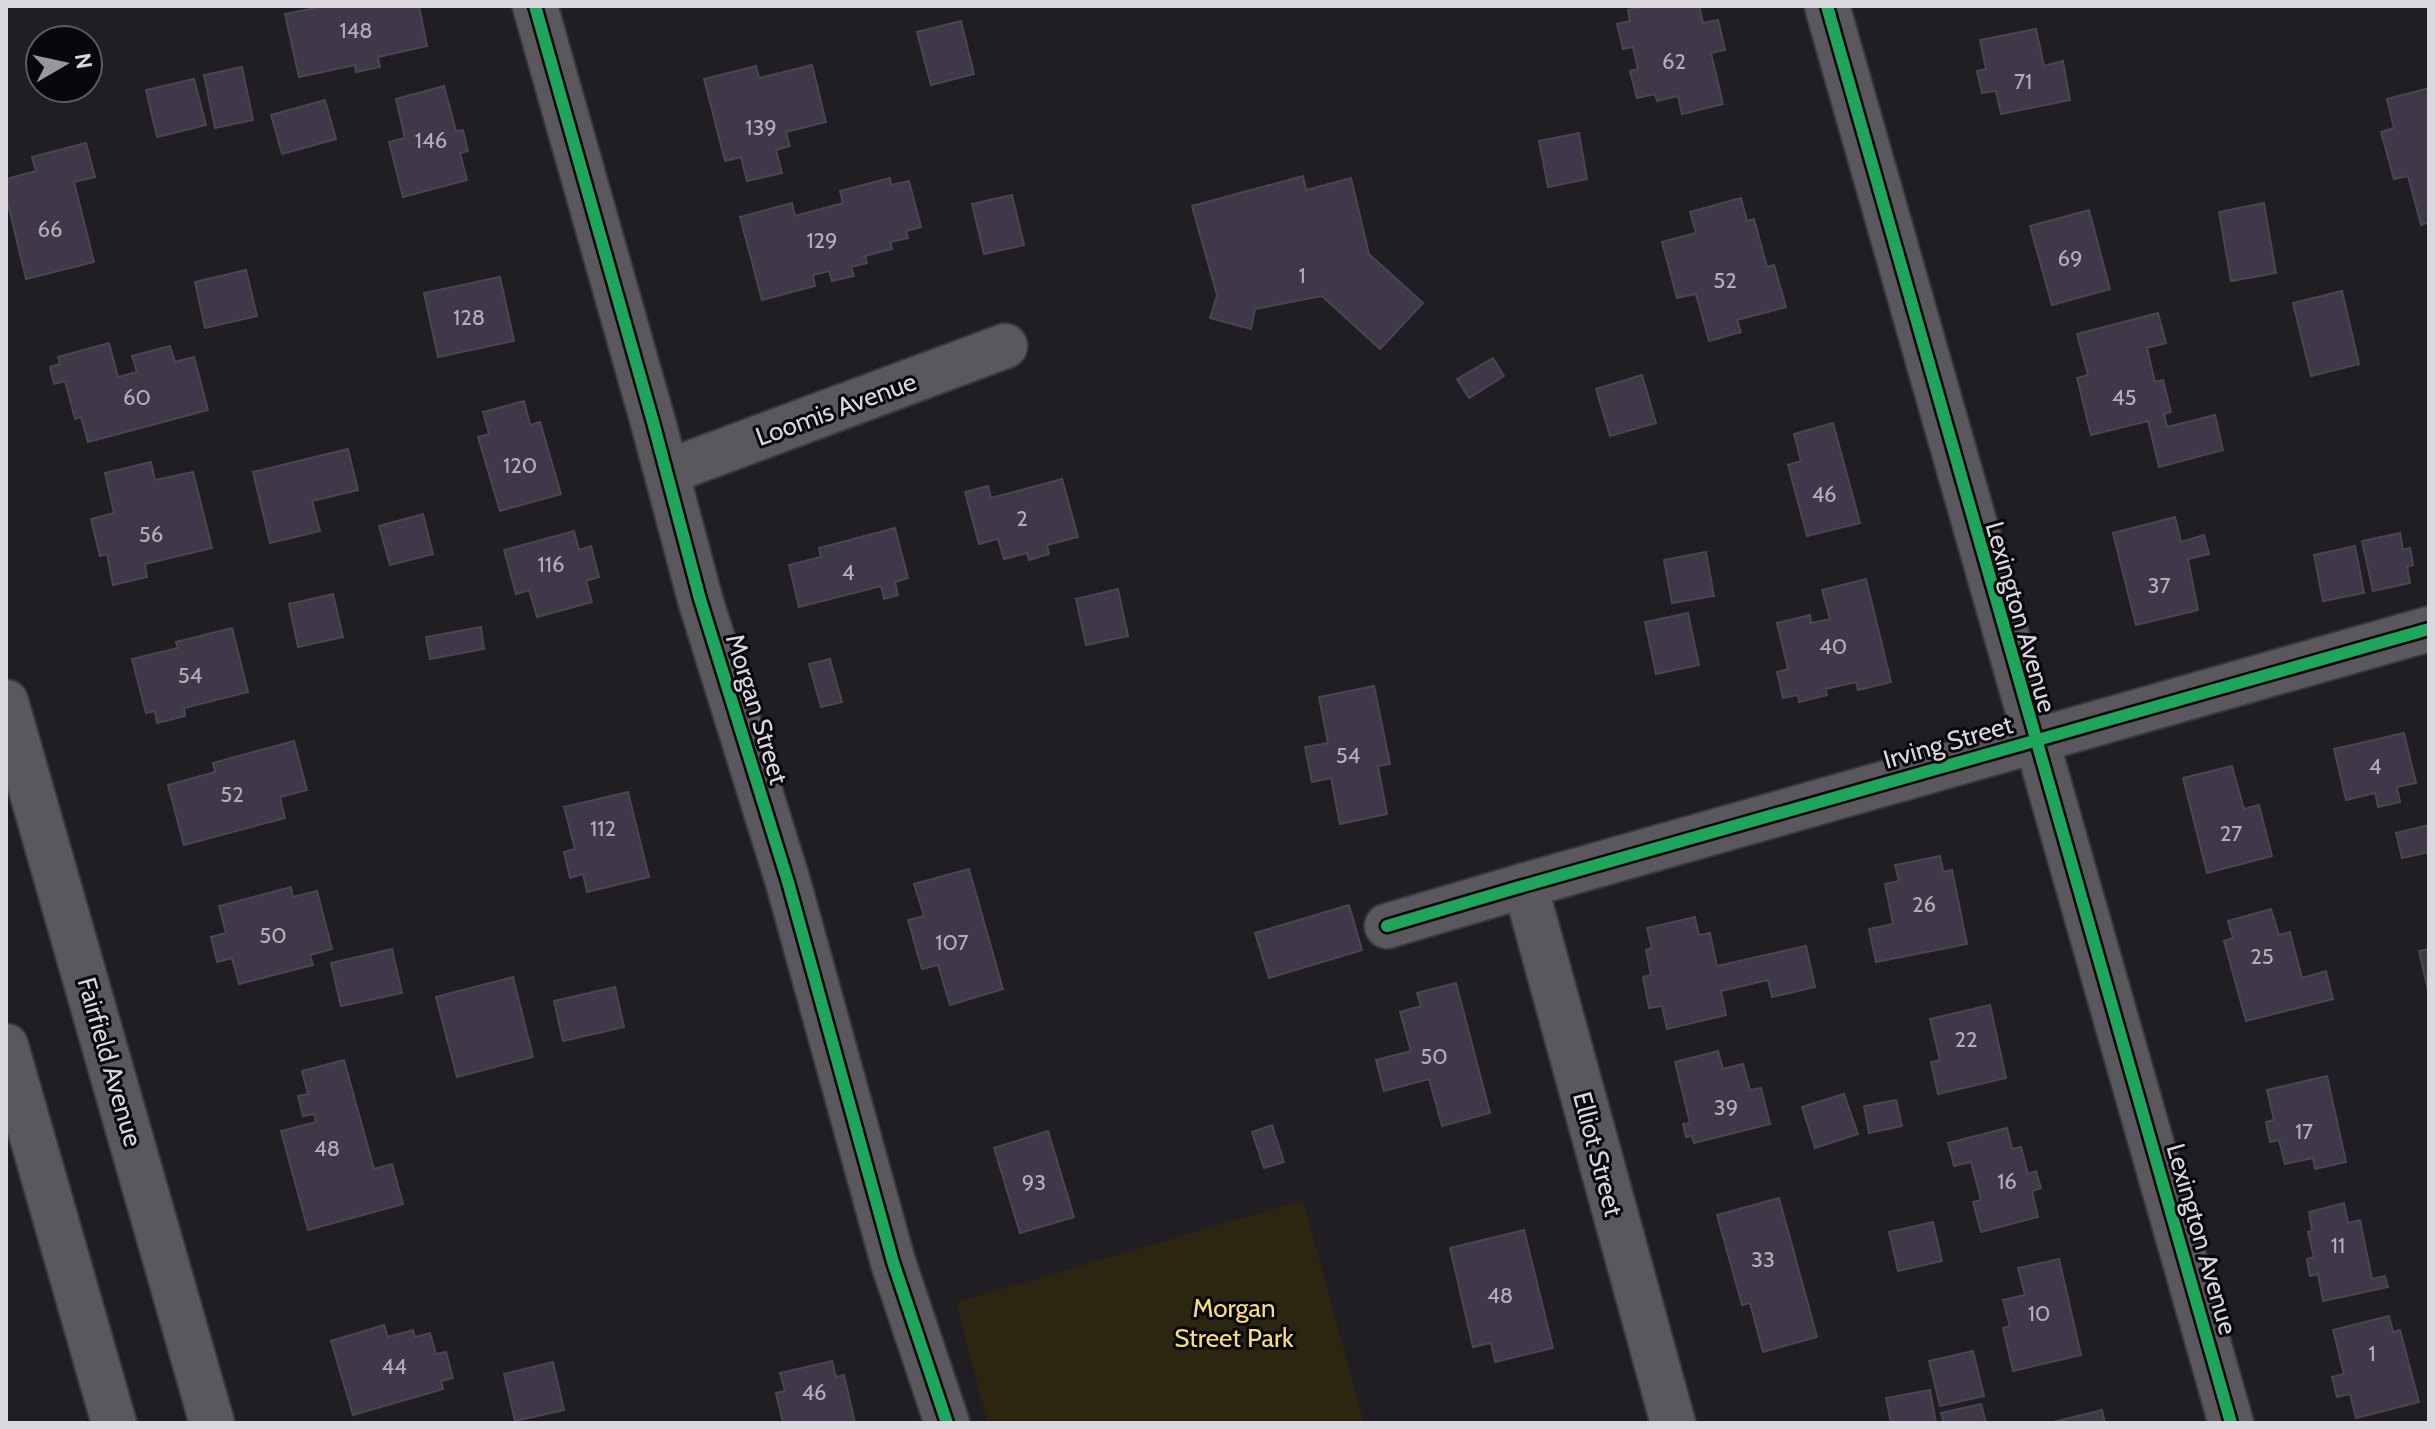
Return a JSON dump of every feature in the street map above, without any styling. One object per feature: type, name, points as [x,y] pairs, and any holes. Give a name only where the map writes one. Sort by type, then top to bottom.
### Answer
[{"type":"street","name":"Morgan Street","points":[[535,6],[700,599],[788,882],[893,1262],[947,1423]]},
{"type":"street","name":"Lexington Avenue","points":[[1827,6],[2034,741],[2231,1423]]},
{"type":"street","name":"Loomis Avenue","points":[[667,472],[1005,346]]},
{"type":"street","name":"Irving Street","points":[[1387,926],[2429,629]]},
{"type":"street","name":"Fairfield Avenue","points":[[6,702],[212,1423]]},
{"type":"street","name":"Elliot Street","points":[[1525,885],[1673,1423]]},
{"type":"street","points":[[6,1046],[114,1423]]},
{"type":"green space","name":"Morgan Street Park","points":[[1303,1200],[1364,1423],[988,1423],[956,1303]]},
{"type":"building","points":[[325,6],[419,6],[427,46],[378,57],[380,67],[356,72],[355,65],[299,77],[285,14]]},
{"type":"building","points":[[1647,6],[1699,6],[1703,23],[1718,20],[1725,50],[1711,53],[1723,104],[1682,114],[1678,96],[1657,101],[1655,94],[1637,98],[1630,71],[1638,69],[1633,47],[1623,49],[1617,24],[1630,21],[1628,10]]},
{"type":"building","points":[[961,21],[974,74],[931,85],[917,32]]},
{"type":"building","points":[[2036,29],[2044,66],[2063,61],[2070,100],[2001,114],[1996,91],[1982,93],[1977,71],[1986,69],[1980,40]]},
{"type":"building","points":[[812,65],[826,122],[786,132],[790,146],[776,150],[782,173],[747,181],[741,157],[725,161],[704,79],[756,66],[759,78]]},
{"type":"building","points":[[242,67],[253,120],[215,128],[204,75]]},
{"type":"building","points":[[194,79],[206,125],[157,137],[146,90]]},
{"type":"building","points":[[444,86],[456,131],[463,130],[468,151],[460,153],[467,180],[403,197],[389,142],[405,138],[396,99]]},
{"type":"building","points":[[2429,88],[2429,222],[2421,225],[2408,176],[2394,179],[2381,132],[2394,128],[2387,99]]},
{"type":"building","points":[[325,100],[336,139],[282,154],[271,115]]},
{"type":"building","points":[[1579,133],[1587,179],[1548,187],[1539,141]]},
{"type":"building","points":[[86,143],[95,177],[74,182],[94,262],[26,279],[6,195],[6,179],[36,171],[32,157]]},
{"type":"building","points":[[1303,176],[1306,190],[1351,178],[1369,254],[1423,303],[1380,349],[1322,296],[1255,309],[1251,329],[1210,318],[1217,295],[1192,206]]},
{"type":"building","points":[[890,178],[891,185],[909,181],[921,227],[906,231],[908,238],[890,242],[892,249],[865,256],[867,263],[851,267],[854,276],[832,281],[829,271],[813,275],[815,286],[762,300],[740,217],[792,203],[795,216],[843,203],[840,191]]},
{"type":"building","points":[[1012,195],[1024,245],[984,254],[972,204]]},
{"type":"building","points":[[1741,198],[1747,221],[1754,219],[1767,267],[1774,265],[1786,307],[1737,320],[1741,332],[1709,341],[1696,294],[1677,298],[1662,242],[1696,233],[1690,212]]},
{"type":"building","points":[[2264,203],[2276,273],[2231,281],[2219,212]]},
{"type":"building","points":[[2089,210],[2110,289],[2052,305],[2030,226]]},
{"type":"building","points":[[246,270],[257,316],[205,328],[195,282]]},
{"type":"building","points":[[500,277],[514,341],[438,357],[424,293]]},
{"type":"building","points":[[2342,291],[2359,364],[2311,376],[2293,303]]},
{"type":"building","points":[[2158,313],[2166,343],[2147,348],[2155,382],[2163,380],[2171,412],[2164,414],[2167,427],[2215,415],[2223,450],[2159,467],[2148,421],[2091,435],[2077,378],[2088,375],[2077,334]]},
{"type":"building","points":[[109,343],[118,377],[137,372],[132,356],[170,346],[175,362],[194,357],[208,410],[88,442],[81,417],[75,419],[65,381],[54,384],[50,367],[60,364],[58,357]]},
{"type":"building","points":[[1493,358],[1504,376],[1469,398],[1457,379]]},
{"type":"building","points":[[1642,375],[1656,423],[1610,436],[1596,389]]},
{"type":"building","points":[[524,401],[530,425],[540,422],[561,494],[500,511],[478,437],[489,434],[483,412]]},
{"type":"building","points":[[1833,423],[1860,523],[1807,536],[1788,465],[1801,461],[1794,434]]},
{"type":"building","points":[[348,449],[358,490],[312,501],[320,531],[270,543],[253,472]]},
{"type":"building","points":[[151,462],[155,480],[193,472],[212,548],[145,564],[147,577],[113,585],[107,554],[100,556],[91,519],[114,513],[105,473]]},
{"type":"building","points":[[1062,479],[1078,537],[1047,545],[1049,554],[1029,560],[1027,553],[1004,559],[998,539],[979,544],[965,492],[988,486],[991,498]]},
{"type":"building","points":[[423,514],[433,554],[390,565],[379,526]]},
{"type":"building","points":[[2175,517],[2181,542],[2204,535],[2209,554],[2188,559],[2198,610],[2136,625],[2113,533]]},
{"type":"building","points":[[895,528],[908,578],[895,582],[898,595],[884,599],[881,586],[799,607],[789,565],[821,557],[819,548]]},
{"type":"building","points":[[574,531],[579,550],[591,546],[599,577],[586,581],[592,602],[537,617],[529,590],[516,594],[504,550]]},
{"type":"building","points":[[2400,533],[2403,550],[2410,548],[2413,565],[2407,567],[2410,583],[2373,591],[2362,541]]},
{"type":"building","points":[[2355,546],[2364,593],[2323,601],[2314,555]]},
{"type":"building","points":[[1706,552],[1714,596],[1672,603],[1664,560]]},
{"type":"building","points":[[1866,579],[1891,682],[1858,690],[1856,682],[1826,689],[1827,695],[1799,702],[1798,695],[1783,698],[1777,672],[1788,669],[1777,623],[1810,615],[1811,623],[1830,619],[1822,590]]},
{"type":"building","points":[[1118,589],[1128,636],[1086,645],[1076,599]]},
{"type":"building","points":[[333,594],[343,637],[298,647],[289,604]]},
{"type":"building","points":[[1688,613],[1699,665],[1656,674],[1645,622]]},
{"type":"building","points":[[481,627],[484,649],[430,659],[426,637]]},
{"type":"building","points":[[232,628],[248,692],[184,708],[185,716],[157,723],[155,711],[146,713],[132,659],[178,648],[176,642]]},
{"type":"building","points":[[830,659],[842,702],[821,707],[809,664]]},
{"type":"building","points":[[1374,686],[1390,764],[1378,766],[1387,814],[1340,824],[1331,778],[1312,782],[1305,747],[1328,743],[1319,697]]},
{"type":"building","points":[[2404,733],[2416,783],[2397,787],[2400,802],[2378,807],[2375,793],[2346,800],[2334,749]]},
{"type":"building","points":[[294,741],[307,790],[280,797],[285,818],[184,845],[168,785],[215,772],[213,763]]},
{"type":"building","points":[[2232,766],[2244,809],[2259,805],[2272,856],[2207,873],[2183,778]]},
{"type":"building","points":[[628,792],[649,877],[587,892],[583,874],[570,878],[564,852],[575,849],[564,807]]},
{"type":"building","points":[[2429,825],[2429,852],[2402,858],[2396,833]]},
{"type":"building","points":[[1940,856],[1943,872],[1952,870],[1967,944],[1876,962],[1869,929],[1893,924],[1885,884],[1899,881],[1895,865]]},
{"type":"building","points":[[969,869],[1003,989],[950,1005],[938,965],[922,969],[908,920],[924,916],[914,884]]},
{"type":"building","points":[[291,887],[293,897],[317,891],[332,949],[310,955],[313,965],[239,984],[232,958],[217,962],[211,937],[226,933],[219,906]]},
{"type":"building","points":[[1349,905],[1362,950],[1269,978],[1255,933]]},
{"type":"building","points":[[2271,909],[2279,935],[2290,932],[2302,978],[2326,971],[2333,999],[2246,1021],[2224,941],[2233,938],[2228,921]]},
{"type":"building","points":[[1695,917],[1699,935],[1710,933],[1717,966],[1806,946],[1815,987],[1772,997],[1768,980],[1721,991],[1726,1015],[1667,1029],[1662,1006],[1649,1008],[1643,977],[1651,975],[1646,950],[1652,948],[1647,928]]},
{"type":"building","points":[[392,949],[402,993],[341,1006],[331,963]]},
{"type":"building","points":[[2429,949],[2429,994],[2419,951]]},
{"type":"building","points":[[513,977],[533,1057],[457,1077],[436,997]]},
{"type":"building","points":[[1456,983],[1490,1113],[1442,1126],[1429,1079],[1384,1091],[1376,1060],[1411,1051],[1400,1012],[1421,1006],[1417,993]]},
{"type":"building","points":[[615,987],[624,1027],[563,1041],[554,1001]]},
{"type":"building","points":[[1990,1005],[2006,1078],[1938,1094],[1931,1062],[1940,1060],[1930,1019]]},
{"type":"building","points":[[1718,1051],[1723,1069],[1743,1064],[1750,1090],[1761,1088],[1770,1124],[1694,1143],[1692,1136],[1686,1137],[1683,1124],[1690,1123],[1675,1062]]},
{"type":"building","points":[[344,1060],[374,1169],[392,1164],[403,1204],[308,1230],[281,1131],[316,1122],[314,1114],[303,1116],[298,1096],[308,1094],[302,1071]]},
{"type":"building","points":[[2327,1076],[2346,1162],[2315,1169],[2313,1158],[2285,1164],[2279,1140],[2270,1142],[2266,1122],[2274,1120],[2267,1090]]},
{"type":"building","points":[[1844,1094],[1858,1134],[1815,1148],[1802,1107]]},
{"type":"building","points":[[1896,1100],[1902,1126],[1869,1133],[1864,1106]]},
{"type":"building","points":[[1272,1125],[1284,1162],[1264,1168],[1252,1132]]},
{"type":"building","points":[[2007,1128],[2012,1149],[2021,1147],[2028,1174],[2036,1171],[2041,1188],[2032,1191],[2038,1217],[1981,1232],[1973,1202],[1981,1200],[1971,1162],[1954,1166],[1948,1143]]},
{"type":"building","points":[[1048,1131],[1074,1217],[1020,1233],[994,1148]]},
{"type":"building","points":[[1779,1198],[1817,1337],[1763,1352],[1750,1303],[1742,1305],[1717,1215]]},
{"type":"building","points":[[2344,1203],[2348,1223],[2360,1220],[2372,1279],[2385,1276],[2388,1287],[2323,1301],[2318,1274],[2310,1276],[2307,1259],[2314,1257],[2308,1232],[2312,1231],[2309,1212]]},
{"type":"building","points":[[1933,1222],[1942,1261],[1898,1271],[1889,1232]]},
{"type":"building","points":[[1524,1230],[1553,1348],[1495,1362],[1491,1343],[1473,1347],[1450,1248]]},
{"type":"building","points":[[2059,1259],[2081,1355],[2013,1371],[2003,1328],[2010,1326],[2003,1300],[2025,1295],[2018,1268]]},
{"type":"building","points":[[2389,1316],[2393,1332],[2400,1330],[2419,1402],[2356,1418],[2350,1394],[2337,1397],[2332,1377],[2344,1374],[2333,1330]]},
{"type":"building","points":[[384,1325],[388,1337],[413,1330],[415,1337],[430,1333],[436,1354],[446,1352],[453,1378],[441,1381],[443,1389],[353,1415],[331,1341]]},
{"type":"building","points":[[1973,1351],[1984,1396],[1940,1406],[1929,1361]]},
{"type":"building","points":[[832,1361],[836,1377],[844,1375],[855,1423],[783,1423],[776,1393],[785,1391],[780,1373]]},
{"type":"building","points":[[553,1362],[564,1410],[515,1421],[504,1374]]},
{"type":"building","points":[[1930,1390],[1936,1423],[1891,1423],[1886,1398]]},
{"type":"building","points":[[1981,1404],[1986,1423],[1944,1423],[1941,1413]]},
{"type":"building","points":[[2102,1410],[2105,1423],[2053,1423],[2053,1422]]},
{"type":"cycle path","points":[[535,6],[700,599],[788,882],[893,1262],[947,1423]]},
{"type":"cycle path","points":[[1827,6],[2231,1423]]},
{"type":"cycle path","points":[[1387,926],[2429,629]]}]
